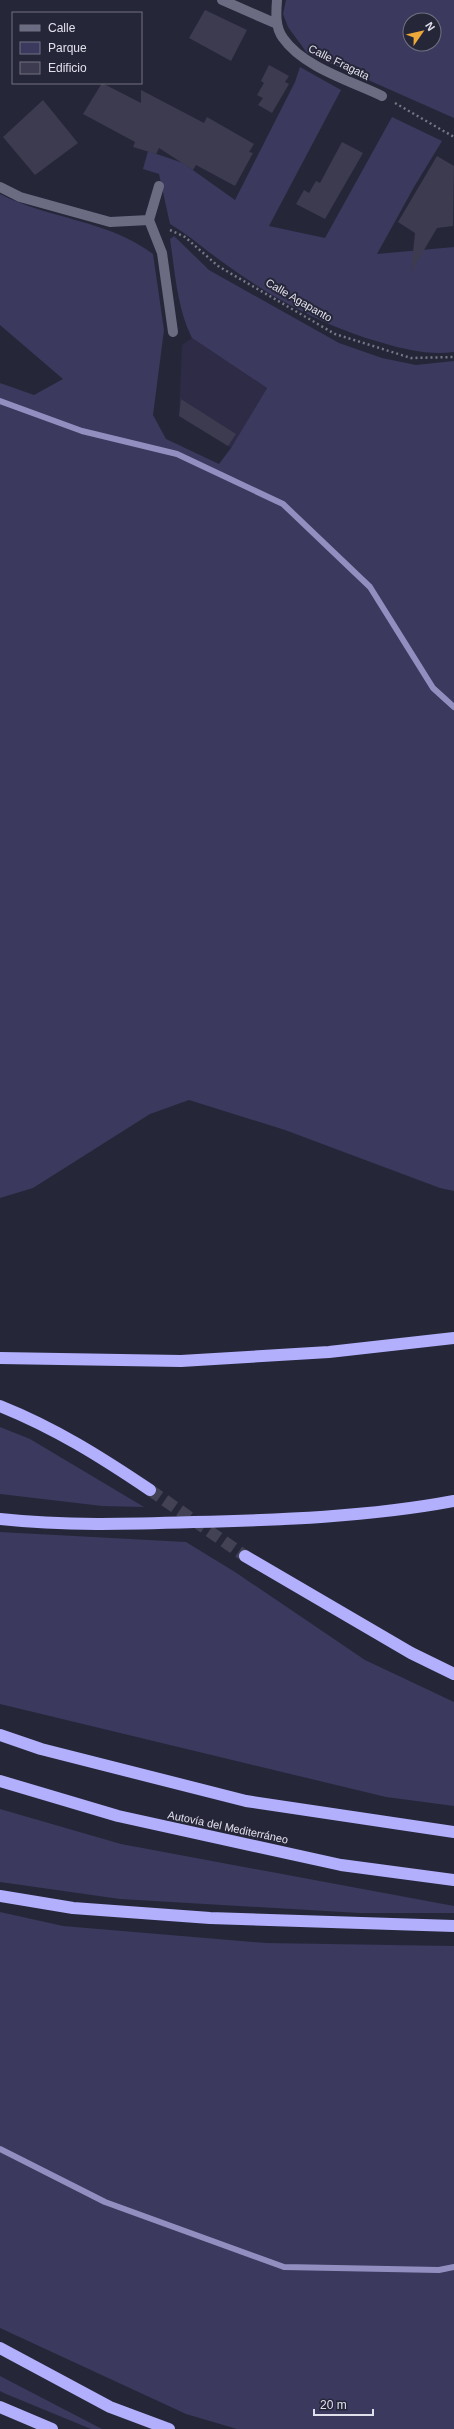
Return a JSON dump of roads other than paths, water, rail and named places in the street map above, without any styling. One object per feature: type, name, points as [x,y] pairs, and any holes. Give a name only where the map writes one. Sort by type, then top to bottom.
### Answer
[{"type":"highway","points":[[0,1358],[181,1361],[329,1352],[454,1338]]},
{"type":"highway","points":[[0,1406],[41,1422],[104,1459],[150,1490]]},
{"type":"highway","points":[[0,1520],[107,1524],[239,1521],[350,1514],[454,1501]]},
{"type":"highway","points":[[245,1556],[411,1654],[454,1674]]},
{"type":"highway","points":[[0,1735],[42,1749],[246,1801],[454,1832]]},
{"type":"highway","name":"Autovía del Mediterráneo","points":[[0,1781],[118,1816],[156,1825],[341,1865],[454,1880]]},
{"type":"highway","points":[[0,1896],[73,1908],[195,1916],[454,1926]]},
{"type":"highway","points":[[0,2348],[110,2407],[169,2429]]},
{"type":"highway","points":[[0,2406],[52,2429]]},
{"type":"street","points":[[222,0],[277,24]]},
{"type":"street","name":"Calle Fragata","points":[[277,0],[277,24],[282,38],[302,58],[382,96]]},
{"type":"street","points":[[159,186],[149,220],[162,253],[173,332]]},
{"type":"street","points":[[0,187],[20,197],[110,222],[149,220]]},
{"type":"waterway","points":[[0,401],[82,431],[177,454],[283,504],[370,587],[433,688],[454,707]]},
{"type":"waterway","points":[[0,2149],[105,2202],[284,2267],[439,2270],[454,2267]]},
{"type":"tunnel","points":[[150,1490],[245,1556]]}]
